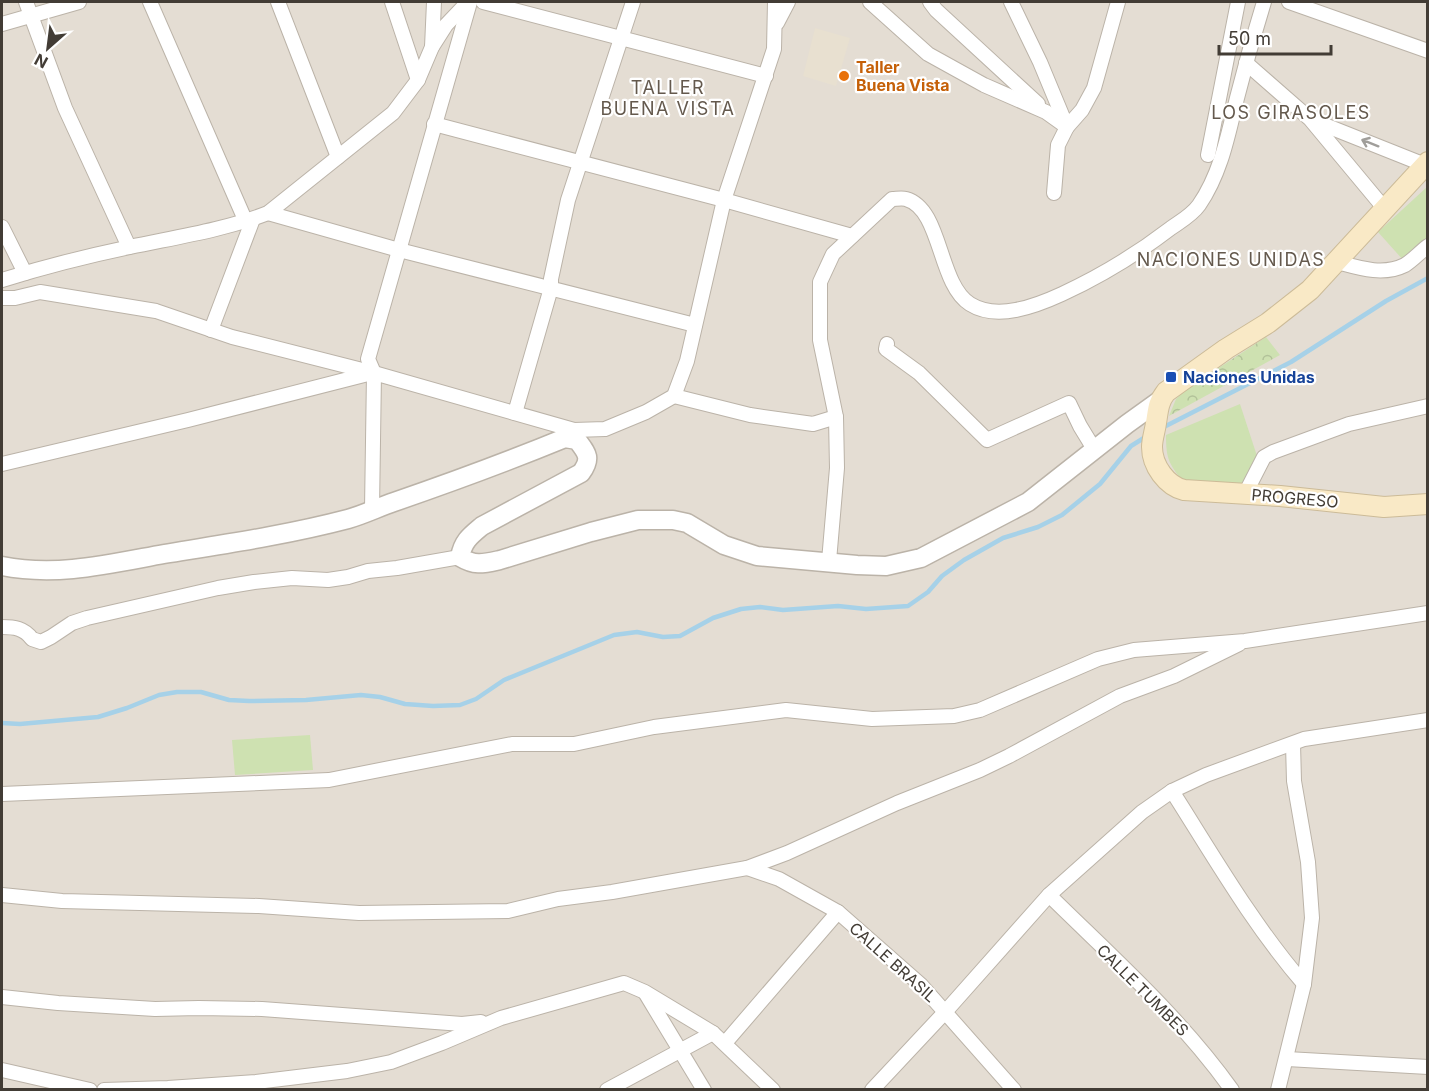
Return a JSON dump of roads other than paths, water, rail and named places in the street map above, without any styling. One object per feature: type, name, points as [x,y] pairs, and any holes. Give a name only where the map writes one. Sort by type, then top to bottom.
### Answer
[{"type":"main road","points":[[1159,401],[1180,381],[1269,323],[1311,290],[1426,164]]},
{"type":"main road","name":"PROGRESO","points":[[1159,401],[1152,448],[1155,461],[1166,479],[1175,488],[1383,507],[1428,504]]},
{"type":"street","points":[[26,2],[65,108],[129,247]]},
{"type":"street","points":[[2,24],[79,2]]},
{"type":"street","points":[[150,2],[250,220],[211,330]]},
{"type":"street","points":[[278,2],[338,157]]},
{"type":"street","points":[[392,2],[418,80]]},
{"type":"street","points":[[432,47],[434,2]]},
{"type":"street","points":[[2,280],[129,247],[192,236],[268,213],[393,113],[418,80],[432,47],[446,24],[469,2]]},
{"type":"street","points":[[372,509],[374,373],[368,359],[469,2]]},
{"type":"street","points":[[483,2],[766,76]]},
{"type":"street","points":[[515,413],[551,288],[568,200],[633,2]]},
{"type":"street","points":[[674,396],[687,361],[724,200],[774,50],[775,2]]},
{"type":"street","points":[[776,25],[788,2]]},
{"type":"street","points":[[870,2],[928,54],[984,86],[1046,112]]},
{"type":"street","points":[[930,2],[1046,112],[1067,127]]},
{"type":"street","points":[[1011,2],[1040,62],[1067,127]]},
{"type":"street","points":[[1054,193],[1058,145],[1067,127],[1082,110],[1094,88],[1118,2]]},
{"type":"street","points":[[1208,155],[1238,2]]},
{"type":"street","points":[[829,561],[837,468],[836,417],[820,340],[820,282],[833,254],[892,199],[906,199],[925,213],[958,293],[970,304],[983,310],[1002,312],[1050,300],[1090,281],[1173,227],[1199,205],[1217,172],[1264,2]]},
{"type":"street","points":[[1289,2],[1428,51]]},
{"type":"street","points":[[1246,63],[1310,119],[1384,208]]},
{"type":"street","points":[[1310,119],[1426,164]]},
{"type":"street","points":[[434,124],[852,236]]},
{"type":"street","points":[[268,213],[399,250],[695,325]]},
{"type":"street","points":[[2,226],[25,273]]},
{"type":"street","points":[[1337,262],[1374,271],[1391,269],[1405,264],[1428,246]]},
{"type":"street","points":[[2,298],[15,298],[40,292],[156,311],[211,330],[374,373],[574,430],[583,435],[587,464],[581,473],[482,526],[462,545],[460,557]]},
{"type":"street","points":[[887,344],[886,349],[919,373],[987,440],[1069,403],[1094,449]]},
{"type":"street","points":[[2,464],[374,373]]},
{"type":"street","points":[[2,566],[27,571],[46,571],[108,564],[350,519],[372,509],[483,472],[566,438],[605,429],[626,421],[674,396],[750,414],[813,424],[836,417]]},
{"type":"street","points":[[2,627],[14,627],[27,632],[32,639],[41,642],[72,623],[87,618],[218,588],[292,578],[338,579],[368,570],[398,568],[460,557],[472,564],[500,561],[591,532],[638,520],[673,520],[687,523],[724,545],[757,556],[886,566],[921,558],[1028,502],[1159,401]]},
{"type":"street","points":[[1245,494],[1264,457],[1273,452],[1349,424],[1428,406]]},
{"type":"street","points":[[2,794],[329,780],[512,744],[574,744],[654,727],[786,710],[872,719],[954,716],[980,710],[1098,659],[1134,650],[1245,641],[1428,613]]},
{"type":"street","points":[[2,895],[62,901],[259,906],[359,912],[508,910],[558,898],[612,892],[747,868],[788,853],[897,803],[990,765],[1120,696],[1174,676],[1245,641]]},
{"type":"street","points":[[872,1089],[946,1011],[1049,895],[1143,812],[1172,791],[1206,775],[1304,739],[1428,720]]},
{"type":"street","points":[[1278,1089],[1304,984],[1312,918],[1308,862],[1294,781],[1293,744]]},
{"type":"street","points":[[1172,791],[1241,900],[1286,963],[1304,984]]},
{"type":"street","name":"CALLE BRASIL","points":[[747,868],[779,879],[838,912],[921,985],[1014,1089]]},
{"type":"street","name":"CALLE TUMBES","points":[[1049,895],[1170,1014],[1211,1059],[1232,1089]]},
{"type":"street","points":[[725,1043],[838,912]]},
{"type":"street","points":[[104,1089],[245,1083],[347,1071],[391,1062],[501,1018],[624,983],[645,992],[713,1033],[773,1089]]},
{"type":"street","points":[[645,992],[704,1089]]},
{"type":"street","points":[[2,997],[155,1009],[262,1010],[462,1024],[501,1018]]},
{"type":"street","points":[[607,1089],[713,1033]]},
{"type":"street","points":[[1287,1059],[1428,1067]]},
{"type":"street","points":[[2,1070],[90,1089]]},
{"type":"waterway","points":[[1160,429],[1291,362],[1386,301],[1428,278]]},
{"type":"waterway","points":[[2,723],[20,724],[98,717],[159,695],[177,692],[201,692],[229,700],[249,701],[306,700],[361,695],[380,697],[405,704],[460,705],[476,699],[504,680],[614,635],[637,632],[663,637],[680,636],[713,618],[741,609],[760,607],[783,610],[838,606],[866,609],[908,606],[928,592],[942,576],[964,560],[1003,538],[1038,527],[1062,515],[1100,484],[1131,446],[1147,436]]},
{"type":"place","name":"Taller Buena Vista","points":[[844,76]]},
{"type":"place","name":"Naciones Unidas","points":[[1171,377]]},
{"type":"district","name":"TALLER BUENA VISTA","points":[[668,97]]},
{"type":"district","name":"LOS GIRASOLES","points":[[1291,112]]},
{"type":"district","name":"NACIONES UNIDAS","points":[[1231,259]]}]
